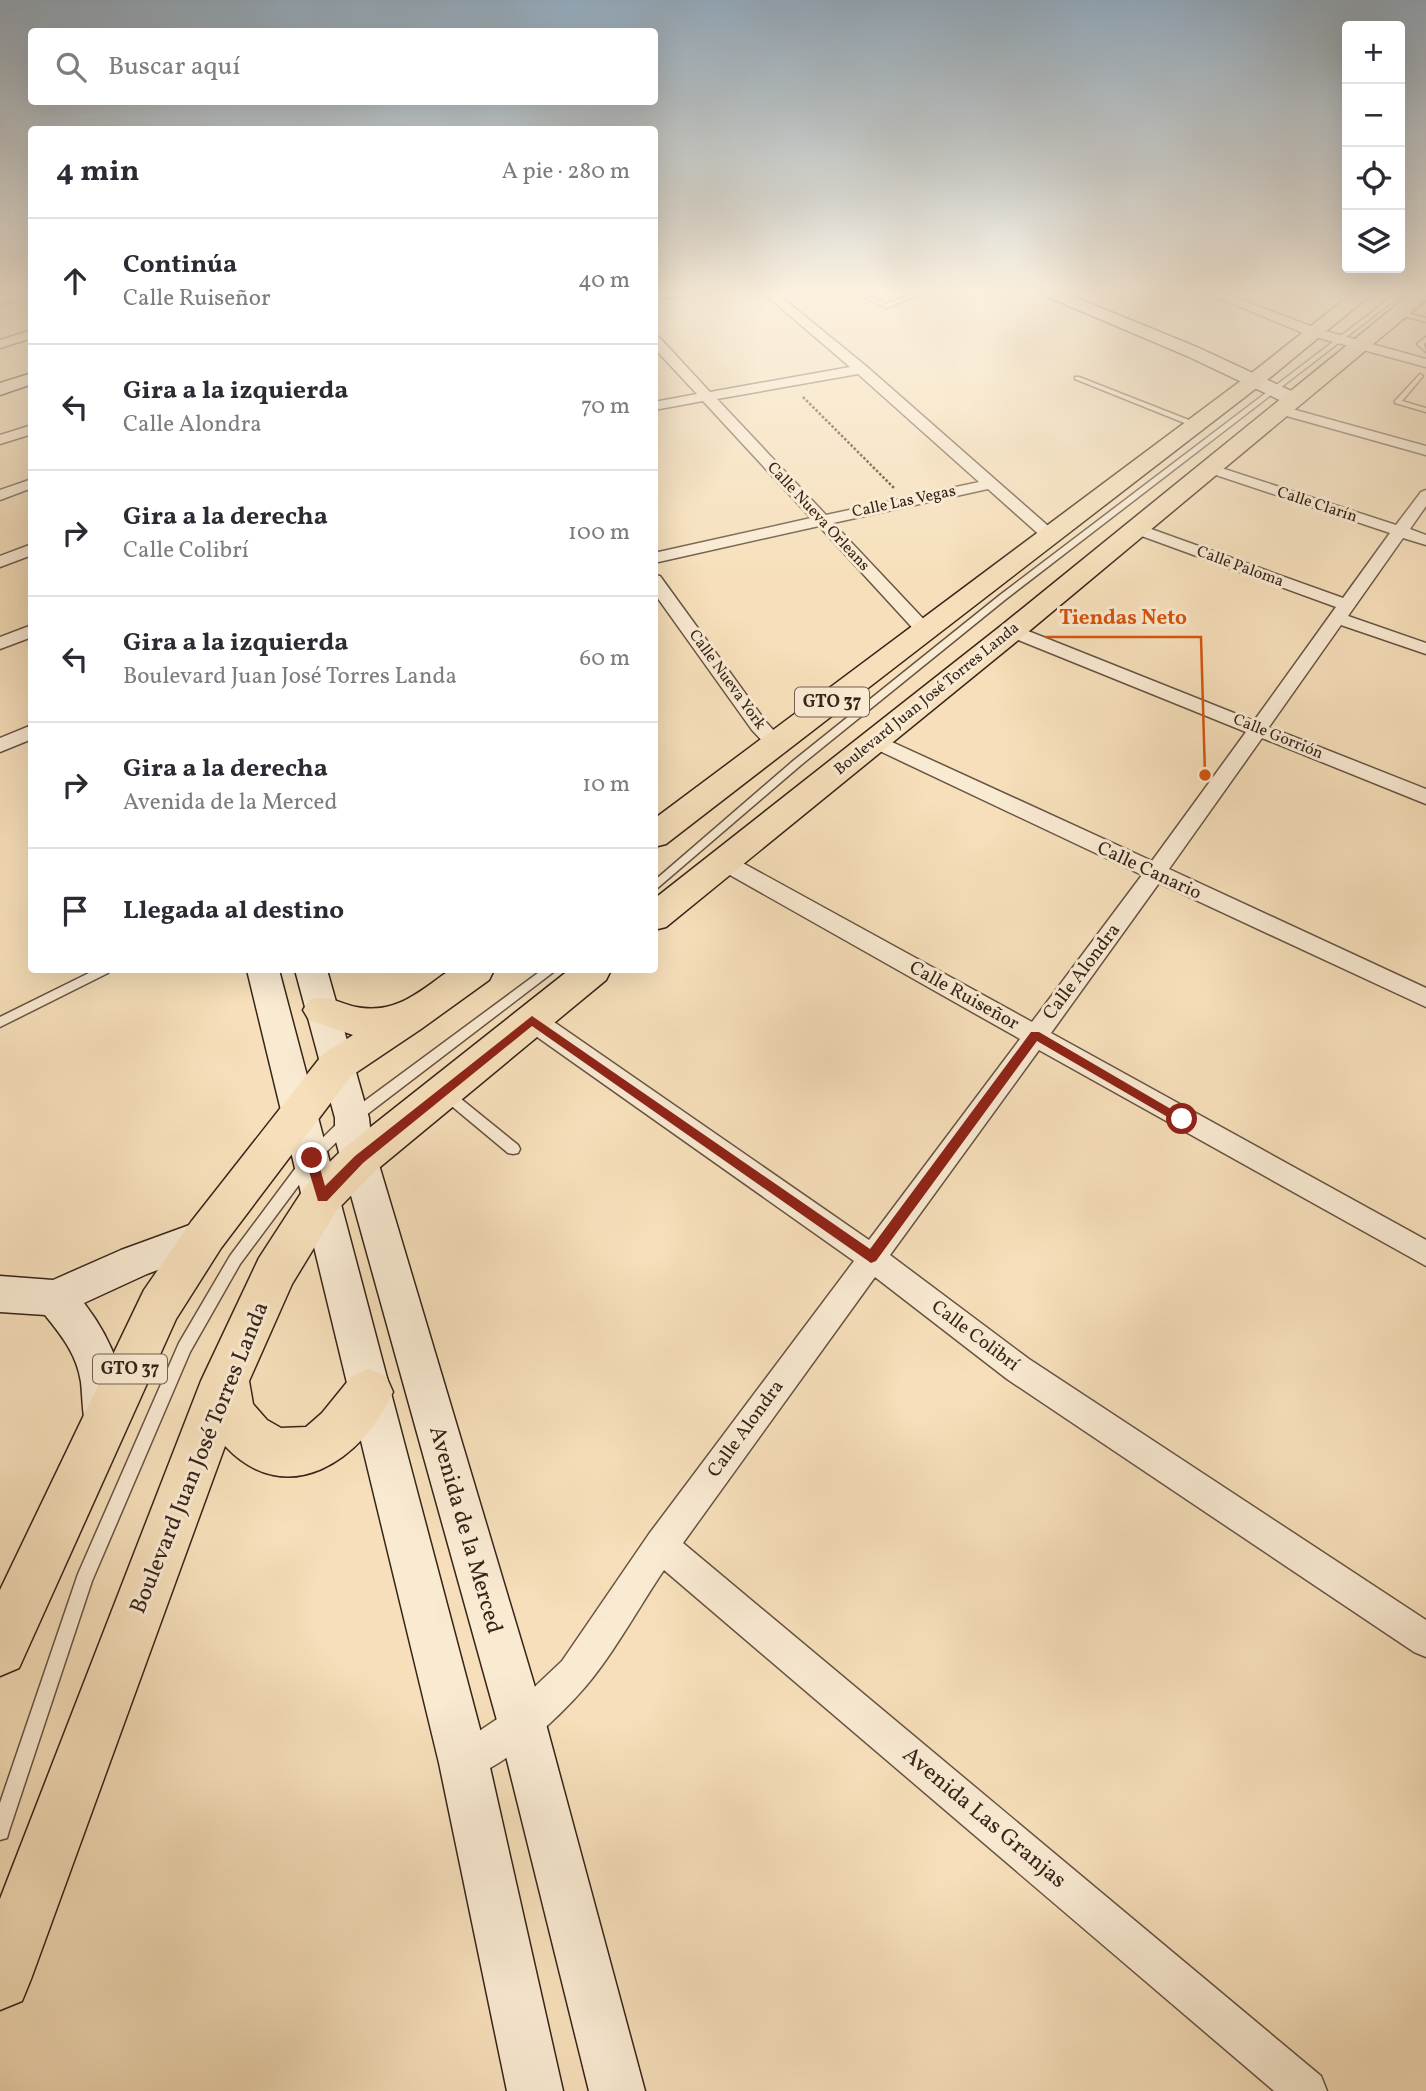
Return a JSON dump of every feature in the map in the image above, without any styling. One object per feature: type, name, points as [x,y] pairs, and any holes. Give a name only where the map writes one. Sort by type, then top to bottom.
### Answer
[{"type":"main road","name":"Boulevard Juan José Torres Landa","points":[[658,833],[733,775],[786,754],[925,631],[1195,424],[1279,389]]},
{"type":"main road","name":"Boulevard Juan José Torres Landa","points":[[658,915],[722,861],[779,800],[832,775],[1013,631],[1209,468],[1279,389]]},
{"type":"main road","points":[[786,754],[813,771],[832,775]]},
{"type":"main road","points":[[733,775],[779,800]]},
{"type":"main road","name":"GTO 37","points":[[0,1648],[160,1305],[206,1235],[337,1065],[408,1020],[472,973]]},
{"type":"main road","name":"Boulevard Juan José Torres Landa","points":[[0,1979],[225,1381],[317,1178],[359,1160],[589,973]]},
{"type":"main road","points":[[322,1010],[358,1022],[408,1020]]},
{"type":"main road","points":[[225,1381],[233,1417],[250,1439],[268,1450],[289,1455],[318,1447],[341,1427],[369,1392]]},
{"type":"street","name":"Calle Nueva Orleans","points":[[698,389],[925,631]]},
{"type":"street","points":[[658,405],[752,389]]},
{"type":"street","points":[[883,389],[1049,535]]},
{"type":"street","points":[[1279,389],[1426,451]]},
{"type":"street","points":[[0,440],[28,430]]},
{"type":"street","name":"Calle Clarín","points":[[1209,468],[1426,540]]},
{"type":"street","points":[[0,495],[28,484]]},
{"type":"street","name":"Calle Las Vegas","points":[[658,557],[989,484]]},
{"type":"street","name":"Calle Alondra","points":[[464,1763],[522,1724],[574,1673],[661,1546],[1154,874],[1426,495]]},
{"type":"street","name":"Calle Paloma","points":[[1134,528],[1426,649]]},
{"type":"street","points":[[0,562],[28,551]]},
{"type":"street","name":"Calle Nueva York","points":[[658,586],[759,726],[786,754]]},
{"type":"street","name":"Calle Gorrión","points":[[1013,631],[1426,797]]},
{"type":"street","points":[[0,644],[28,632]]},
{"type":"street","points":[[0,746],[28,733]]},
{"type":"street","name":"Calle Canario","points":[[874,741],[1154,874],[1426,998]]},
{"type":"street","name":"Calle Ruiseñor","points":[[722,861],[1426,1254]]},
{"type":"street","points":[[264,973],[464,1763],[535,2091]]},
{"type":"street","name":"Avenida de la Merced","points":[[312,973],[352,1118],[353,1139],[419,1377],[522,1724],[617,2091]]},
{"type":"street","name":"Calle Colibrí","points":[[532,1020],[871,1257],[1018,1369],[1426,1640]]},
{"type":"street","points":[[0,1294],[55,1298],[146,1257],[206,1235]]},
{"type":"street","points":[[55,1298],[77,1323],[93,1349],[102,1378],[104,1424]]},
{"type":"street","name":"Avenida Las Granjas","points":[[661,1546],[1306,2091]]},
{"type":"lane","points":[[1104,389],[1195,424]]},
{"type":"lane","points":[[658,884],[779,800],[786,754],[1003,597],[1279,389]]},
{"type":"lane","points":[[1409,389],[1397,402],[1426,410]]},
{"type":"lane","points":[[0,1022],[98,973]]},
{"type":"lane","points":[[0,1831],[84,1580],[184,1348],[234,1260],[317,1178],[352,1118],[546,973]]},
{"type":"lane","points":[[443,1092],[513,1149]]},
{"type":"path","points":[[795,389],[907,501]]},
{"type":"place","name":"Tiendas Neto","points":[[1205,775]]},
{"type":"route","points":[[312,1158],[322,1197],[359,1160],[532,1020],[871,1257],[1035,1035],[1182,1119]]}]
